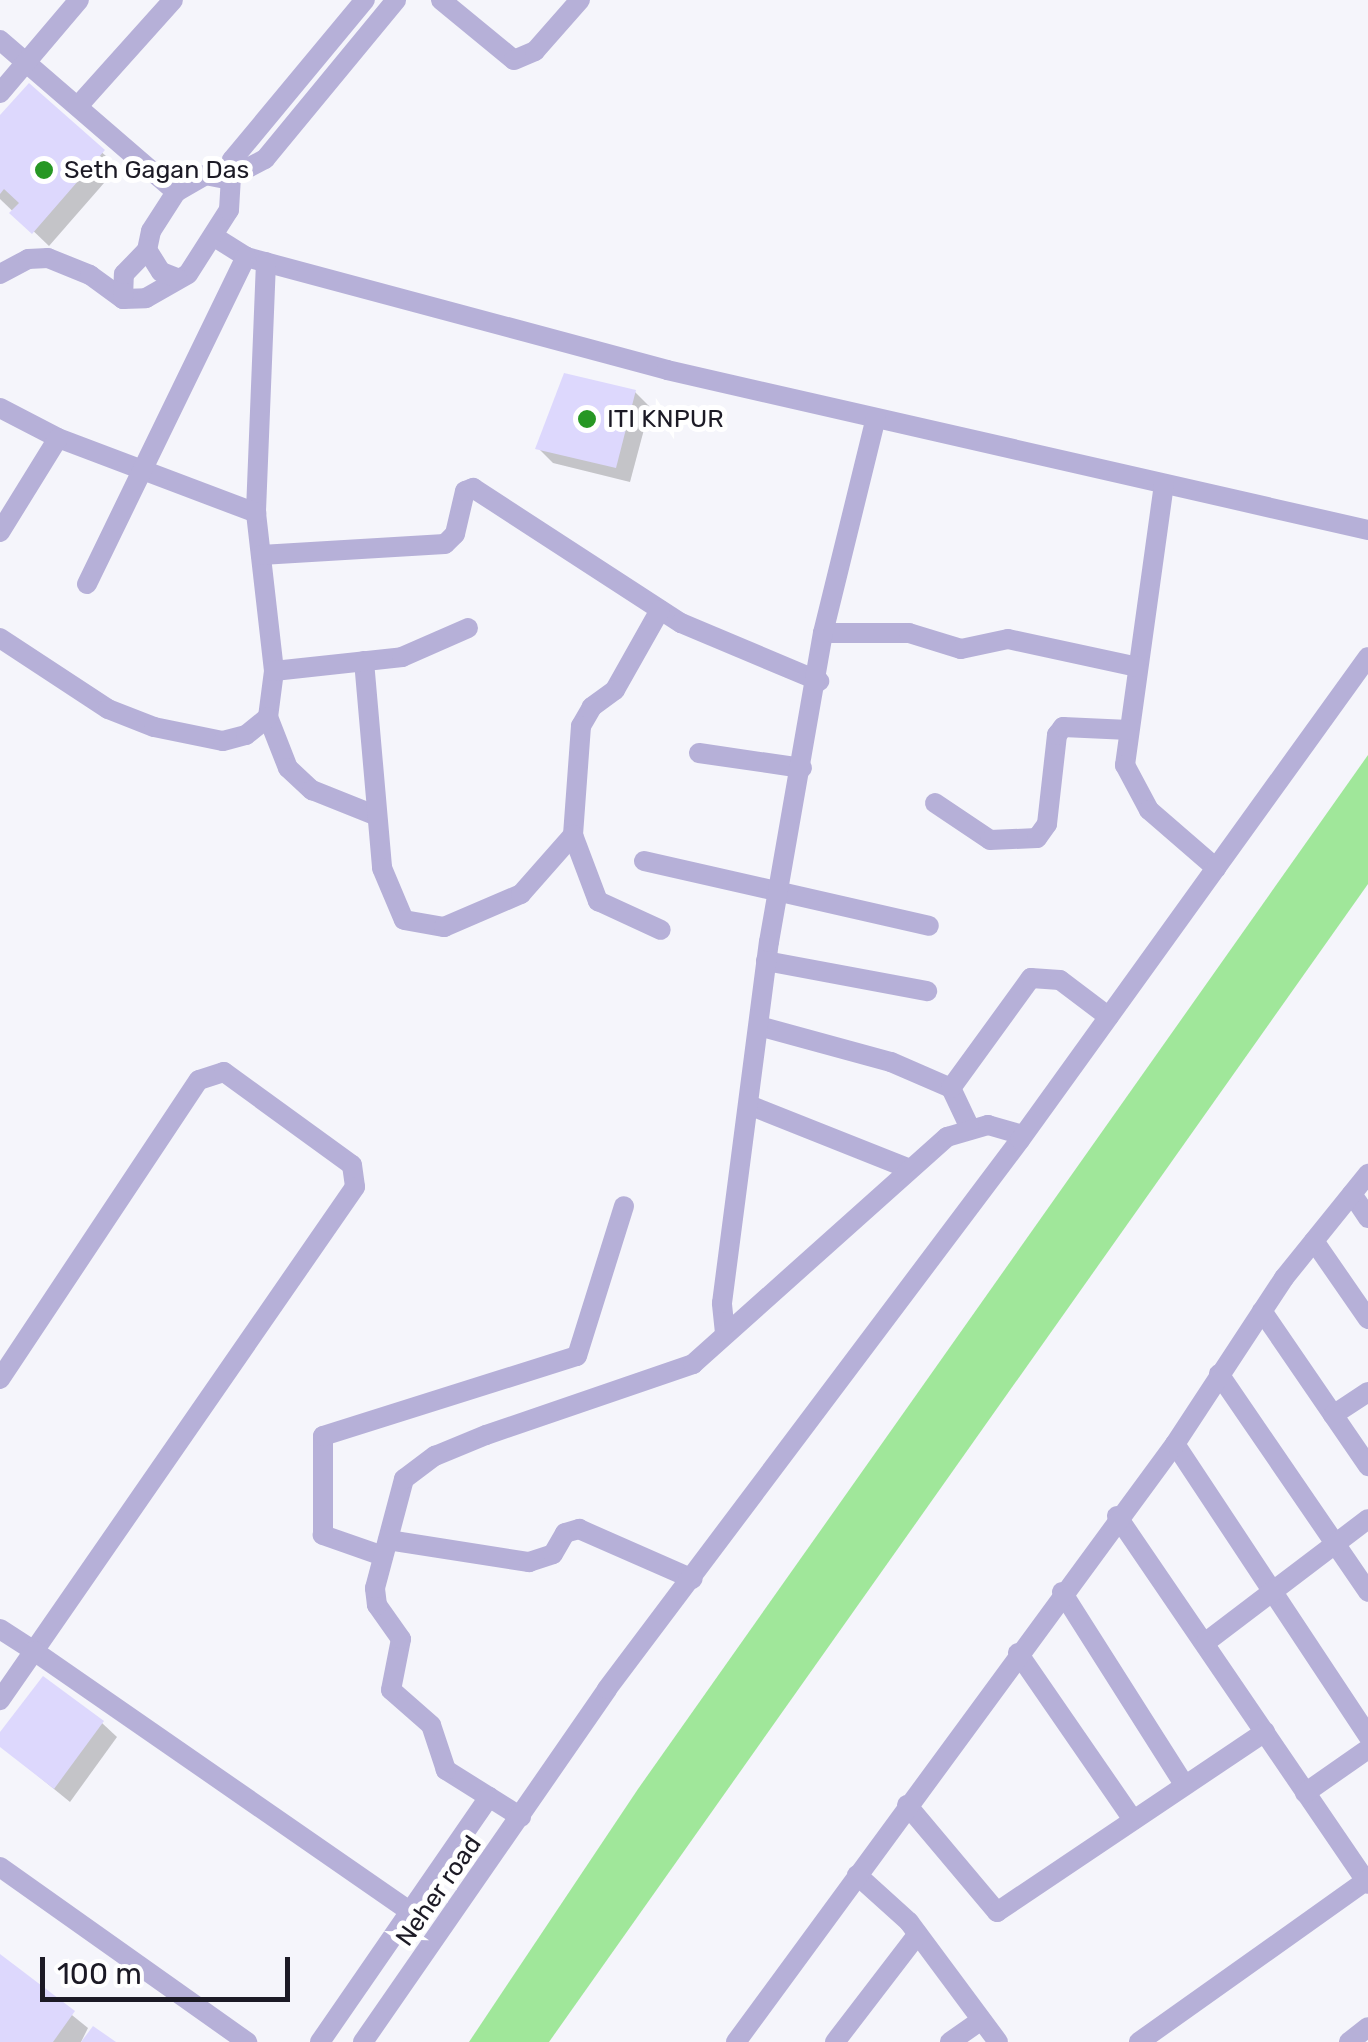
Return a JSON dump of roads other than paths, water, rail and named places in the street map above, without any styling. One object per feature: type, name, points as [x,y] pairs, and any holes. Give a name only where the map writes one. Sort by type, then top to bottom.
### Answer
[{"type":"street","points":[[0,93],[79,0]]},
{"type":"street","points":[[78,106],[172,0]]},
{"type":"street","points":[[0,274],[28,259],[48,258],[90,275],[123,299],[146,298],[188,274],[228,210],[226,179],[232,160],[365,0]]},
{"type":"street","points":[[123,299],[124,274],[147,250],[176,192],[204,175],[226,179],[264,159],[396,0]]},
{"type":"street","points":[[441,0],[514,60],[535,52],[580,0]]},
{"type":"street","points":[[0,40],[176,192]]},
{"type":"street","points":[[213,236],[256,260],[667,370],[1368,530]]},
{"type":"street","points":[[147,250],[161,272],[178,278]]},
{"type":"street","points":[[87,584],[146,473],[184,377],[256,260]]},
{"type":"street","points":[[256,260],[256,513],[274,671],[268,717],[288,768],[312,790],[377,816]]},
{"type":"street","points":[[0,408],[58,438],[256,513]]},
{"type":"street","points":[[724,1332],[722,1303],[766,962],[819,681],[824,633],[876,418]]},
{"type":"street","points":[[0,532],[58,438]]},
{"type":"street","points":[[1164,484],[1125,765],[1139,796],[1216,868]]},
{"type":"street","points":[[261,555],[445,544],[455,534],[465,491],[473,488],[660,610],[819,681]]},
{"type":"street","points":[[660,610],[615,690],[592,707],[581,726],[573,836],[598,901],[661,930]]},
{"type":"street","points":[[274,671],[426,651],[468,628]]},
{"type":"street","points":[[824,633],[909,634],[961,649],[1008,639],[1137,667]]},
{"type":"street","points":[[0,638],[108,709],[154,727],[223,741],[246,735],[268,717]]},
{"type":"street","name":"Neher road","points":[[363,2042],[693,1578],[1024,1136],[1368,657]]},
{"type":"street","points":[[364,661],[382,868],[404,920],[444,926],[522,894],[573,836]]},
{"type":"street","points":[[934,803],[990,840],[1037,838],[1047,824],[1057,735],[1063,727],[1130,730]]},
{"type":"street","points":[[698,753],[802,768]]},
{"type":"street","points":[[644,861],[778,896],[929,926]]},
{"type":"street","points":[[766,962],[926,990]]},
{"type":"street","points":[[952,1088],[1032,978],[1060,980],[1109,1016]]},
{"type":"street","points":[[759,1026],[892,1062],[952,1088],[968,1126]]},
{"type":"street","points":[[0,1379],[199,1080],[224,1072],[352,1165],[355,1186],[0,1700]]},
{"type":"street","points":[[749,1105],[907,1168]]},
{"type":"street","points":[[521,1817],[446,1770],[431,1724],[395,1700],[391,1690],[401,1638],[375,1598],[404,1479],[416,1467],[556,1408],[673,1374],[907,1168],[968,1126],[1024,1136]]},
{"type":"street","points":[[736,2042],[1062,1592],[1175,1444],[1262,1311],[1368,1174]]},
{"type":"street","points":[[1352,1194],[1368,1218]]},
{"type":"street","points":[[624,1206],[577,1356],[323,1436],[323,1535],[386,1548],[529,1562],[553,1554],[565,1534],[579,1529],[693,1578]]},
{"type":"street","points":[[1314,1240],[1368,1319]]},
{"type":"street","points":[[1262,1311],[1368,1466]]},
{"type":"street","points":[[1219,1374],[1368,1592]]},
{"type":"street","points":[[1333,1415],[1368,1392]]},
{"type":"street","points":[[1175,1444],[1368,1736]]},
{"type":"street","points":[[1118,1516],[1367,1881],[1139,2042]]},
{"type":"street","points":[[1206,1642],[1368,1520]]},
{"type":"street","points":[[1062,1592],[1184,1784]]},
{"type":"street","points":[[0,1629],[410,1911]]},
{"type":"street","points":[[1018,1653],[1132,1820]]},
{"type":"street","points":[[908,1805],[996,1912],[1265,1732]]},
{"type":"street","points":[[1305,1794],[1368,1749]]},
{"type":"street","points":[[320,2042],[489,1797]]},
{"type":"street","points":[[0,1867],[247,2042]]},
{"type":"street","points":[[857,1875],[888,1897],[998,2042]]},
{"type":"street","points":[[835,2042],[918,1934]]},
{"type":"street","points":[[950,2042],[981,2020]]},
{"type":"street","points":[[1349,2042],[1368,2028]]},
{"type":"place","name":"Seth Gagan Das","points":[[44,170]]},
{"type":"place","name":"ITI KNPUR","points":[[587,419]]}]
